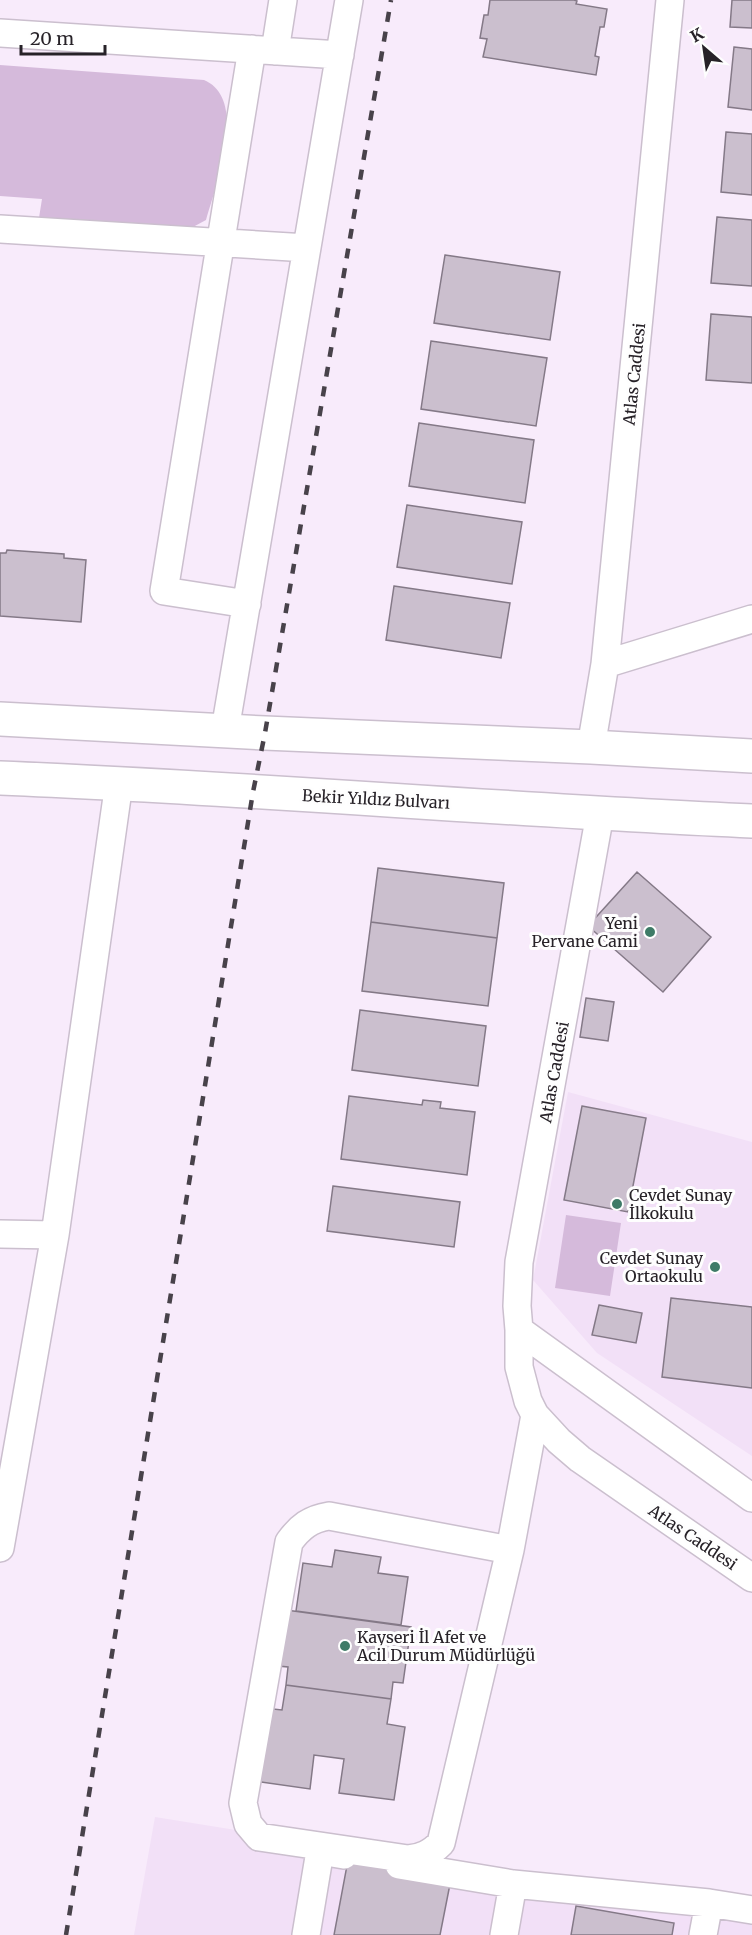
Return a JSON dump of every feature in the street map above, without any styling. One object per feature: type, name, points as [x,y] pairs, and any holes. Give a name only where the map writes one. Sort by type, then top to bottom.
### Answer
[{"type":"main road","points":[[0,719],[752,756]]},
{"type":"main road","name":"Bekir Yıldız Bulvarı","points":[[0,778],[119,783],[445,802],[600,814],[752,821]]},
{"type":"street","points":[[246,604],[164,591],[221,243],[264,50],[283,0]]},
{"type":"street","points":[[225,730],[349,0]]},
{"type":"street","name":"Atlas Caddesi","points":[[591,747],[605,664],[670,0]]},
{"type":"street","points":[[0,33],[340,55]]},
{"type":"street","points":[[0,229],[307,248]]},
{"type":"street","points":[[605,664],[752,619]]},
{"type":"street","points":[[0,1548],[55,1235],[119,783]]},
{"type":"street","name":"Atlas Caddesi","points":[[600,814],[519,1262],[517,1306],[519,1367],[528,1401],[535,1415],[559,1441],[580,1459],[752,1578]]},
{"type":"street","points":[[0,1234],[55,1235]]},
{"type":"street","points":[[519,1330],[752,1498]]},
{"type":"street","points":[[510,1550],[329,1516],[307,1523],[297,1531],[289,1542],[243,1803],[248,1824],[259,1837],[408,1858],[423,1856],[433,1851],[441,1842],[510,1550],[535,1415]]},
{"type":"street","points":[[306,1935],[320,1851],[513,1884],[709,1903],[752,1910]]},
{"type":"street","points":[[504,1935],[513,1884]]},
{"type":"street","points":[[703,1935],[709,1903]]},
{"type":"shaded area","points":[[0,65],[204,80],[217,90],[225,105],[227,123],[222,165],[206,220],[193,227],[38,224],[42,199],[0,196]]},
{"type":"shaded area","points":[[568,1092],[752,1142],[752,1456],[597,1353],[533,1280]]},
{"type":"shaded area","points":[[566,1215],[621,1223],[610,1296],[555,1288]]},
{"type":"shaded area","points":[[155,1817],[461,1866],[752,1901],[752,1935],[134,1935]]},
{"type":"building","points":[[490,0],[574,0],[577,1],[576,4],[607,9],[604,27],[600,27],[595,56],[599,57],[596,75],[483,57],[487,39],[480,38],[484,15],[488,15]]},
{"type":"building","points":[[732,0],[752,0],[752,28],[730,27]]},
{"type":"building","points":[[734,47],[752,49],[752,110],[728,107]]},
{"type":"building","points":[[726,132],[752,134],[752,195],[721,192]]},
{"type":"building","points":[[717,217],[752,220],[752,286],[711,283]]},
{"type":"building","points":[[445,255],[560,272],[550,340],[434,323]]},
{"type":"building","points":[[711,314],[752,317],[752,383],[706,380]]},
{"type":"building","points":[[431,341],[547,358],[536,426],[421,409]]},
{"type":"building","points":[[419,423],[534,440],[525,503],[409,486]]},
{"type":"building","points":[[407,505],[522,522],[512,584],[397,567]]},
{"type":"building","points":[[7,550],[64,554],[64,558],[86,560],[81,622],[0,616],[0,553],[6,553]]},
{"type":"building","points":[[394,586],[510,603],[501,658],[386,640]]},
{"type":"building","points":[[378,868],[504,883],[497,938],[371,922]]},
{"type":"building","name":"Yeni Pervane Cami","points":[[637,872],[711,937],[663,992],[588,926]]},
{"type":"building","points":[[371,922],[497,938],[488,1006],[362,991]]},
{"type":"building","points":[[586,998],[614,1002],[608,1041],[580,1037]]},
{"type":"building","points":[[360,1010],[486,1026],[478,1086],[352,1070]]},
{"type":"building","points":[[349,1096],[422,1105],[423,1100],[441,1102],[440,1108],[475,1112],[467,1175],[341,1159]]},
{"type":"building","points":[[582,1106],[646,1118],[628,1212],[564,1200]]},
{"type":"building","points":[[333,1186],[460,1202],[454,1247],[327,1231]]},
{"type":"building","points":[[671,1298],[752,1307],[752,1388],[662,1377]]},
{"type":"building","points":[[599,1305],[642,1313],[636,1343],[592,1335]]},
{"type":"building","points":[[335,1550],[381,1557],[378,1573],[408,1577],[401,1625],[296,1611],[303,1563],[332,1567]]},
{"type":"building","name":"Kayseri İl Afet ve Acil Durum Müdürlüğü","points":[[286,1610],[411,1627],[403,1683],[393,1682],[391,1699],[286,1685],[288,1667],[278,1666]]},
{"type":"building","points":[[286,1685],[391,1699],[387,1724],[405,1727],[394,1800],[339,1793],[344,1759],[314,1755],[310,1789],[254,1781],[264,1708],[282,1710]]},
{"type":"building","points":[[348,1860],[451,1879],[440,1935],[334,1935]]},
{"type":"building","points":[[576,1906],[674,1923],[672,1935],[571,1935]]},
{"type":"railway","points":[[66,1935],[253,792],[391,0]]},
{"type":"place","name":"Yeni Pervane Cami","points":[[650,932]]},
{"type":"place","name":"Cevdet Sunay İlkokulu","points":[[617,1204]]},
{"type":"place","name":"Cevdet Sunay Ortaokulu","points":[[715,1267]]},
{"type":"place","name":"Kayseri İl Afet ve Acil Durum Müdürlüğü","points":[[345,1646]]}]
